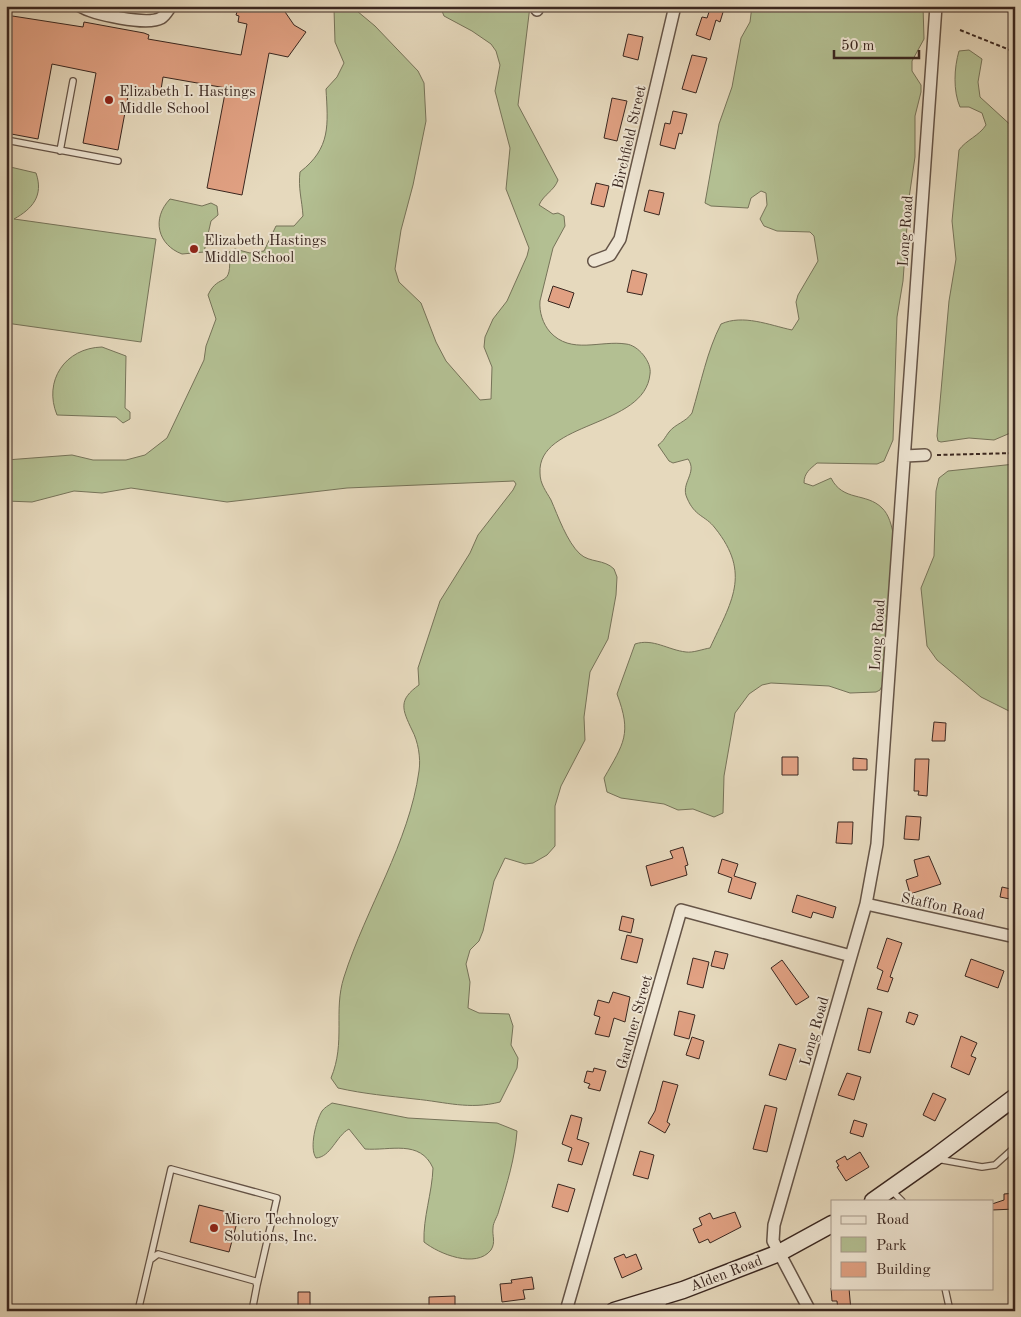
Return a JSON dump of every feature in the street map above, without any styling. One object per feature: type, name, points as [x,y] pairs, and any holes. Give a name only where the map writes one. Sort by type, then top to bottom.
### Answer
[{"type":"main road","points":[[878,1200],[896,1195],[934,1158],[1015,1097]]},
{"type":"main road","name":"Alden Road","points":[[614,1311],[660,1303],[779,1253],[831,1225]]},
{"type":"street","points":[[79,7],[101,15],[151,21],[160,18],[171,6]]},
{"type":"street","name":"Birchfield Street","points":[[594,261],[610,255],[620,239],[675,6]]},
{"type":"street","name":"Long Road","points":[[810,1311],[804,1296],[773,1241],[774,1226],[866,904],[873,871],[880,815],[936,6]]},
{"type":"street","points":[[905,456],[925,455]]},
{"type":"street","name":"Staffon Road","points":[[866,904],[1015,937]]},
{"type":"street","name":"Gardner Street","points":[[566,1311],[681,910],[851,956]]},
{"type":"lane","points":[[60,151],[73,81]]},
{"type":"lane","points":[[6,140],[118,161]]},
{"type":"lane","points":[[934,1158],[982,1167],[995,1165],[1015,1147]]},
{"type":"lane","points":[[138,1311],[171,1169],[277,1198],[252,1311]]},
{"type":"lane","points":[[150,1260],[158,1254],[250,1279],[257,1285]]},
{"type":"lane","points":[[945,1290],[950,1311]]},
{"type":"path","points":[[960,30],[1015,52]]},
{"type":"path","points":[[925,455],[1015,452]]},
{"type":"green space","points":[[331,6],[351,6],[375,26],[418,71],[424,83],[426,121],[413,185],[401,230],[395,269],[399,282],[421,303],[436,342],[446,361],[480,400],[491,399],[492,367],[484,347],[485,337],[493,319],[507,301],[529,248],[506,189],[510,148],[495,91],[500,65],[496,51],[491,44],[472,31],[444,16],[440,6],[530,6],[518,105],[558,180],[539,205],[553,214],[558,213],[564,216],[565,226],[553,248],[540,301],[542,318],[550,332],[558,339],[567,343],[576,345],[616,343],[631,345],[643,355],[650,369],[644,392],[630,405],[555,443],[544,456],[540,473],[541,481],[575,549],[584,557],[606,564],[614,569],[617,577],[616,595],[608,639],[590,672],[584,717],[585,740],[561,786],[555,806],[555,846],[547,855],[533,863],[525,864],[505,858],[494,881],[483,931],[479,941],[470,950],[466,964],[470,982],[468,1008],[479,1013],[509,1014],[513,1026],[511,1045],[518,1058],[517,1068],[500,1102],[489,1104],[458,1105],[357,1092],[338,1088],[331,1078],[338,1052],[339,1002],[344,977],[353,951],[397,850],[414,798],[420,766],[419,755],[416,739],[404,710],[405,700],[412,690],[419,685],[418,668],[440,601],[470,553],[478,535],[513,490],[516,484],[514,481],[347,488],[227,502],[131,488],[102,493],[74,491],[32,502],[6,501],[6,460],[72,455],[93,460],[126,460],[145,455],[167,438],[204,360],[206,346],[216,319],[208,295],[212,288],[224,279],[229,272],[229,252],[235,249],[250,253],[264,251],[276,226],[294,226],[303,216],[300,172],[310,163],[322,145],[327,125],[326,89],[337,77],[344,63],[335,42],[334,9]]},
{"type":"green space","points":[[752,6],[923,6],[924,39],[912,61],[912,71],[921,85],[921,92],[915,116],[915,157],[909,198],[903,281],[897,317],[893,440],[884,461],[877,464],[817,463],[806,474],[804,480],[804,483],[813,486],[831,478],[842,491],[876,503],[882,508],[890,521],[894,540],[895,588],[886,677],[880,690],[876,692],[850,693],[829,686],[771,683],[762,685],[749,694],[735,713],[724,776],[723,813],[714,817],[693,809],[678,810],[664,804],[621,798],[607,792],[604,778],[617,756],[624,738],[624,719],[617,694],[635,644],[648,642],[689,652],[710,648],[731,602],[734,588],[733,560],[726,544],[715,528],[693,509],[685,493],[691,464],[688,459],[673,463],[669,461],[658,445],[671,429],[687,419],[692,413],[708,356],[721,324],[729,321],[747,320],[792,330],[799,319],[796,302],[798,295],[818,261],[814,236],[810,232],[777,231],[764,226],[760,219],[767,205],[766,193],[761,191],[751,198],[748,208],[711,206],[705,203],[719,124],[732,87],[741,38],[750,22]]},
{"type":"green space","points":[[969,50],[982,59],[978,82],[980,97],[1015,129],[1015,431],[994,440],[969,438],[941,442],[938,441],[937,436],[949,301],[956,259],[952,221],[959,150],[986,125],[982,113],[969,107],[960,107],[956,94],[955,72],[959,51]]},
{"type":"green space","points":[[6,166],[36,173],[38,181],[35,201],[26,211],[14,219],[156,239],[141,342],[6,323]]},
{"type":"green space","points":[[170,199],[202,206],[211,203],[217,206],[218,215],[211,221],[204,252],[182,254],[174,250],[163,238],[160,231],[160,215]]},
{"type":"green space","points":[[102,347],[126,356],[125,408],[130,412],[130,419],[123,423],[116,417],[57,415],[53,402],[53,390],[55,379],[60,369],[77,353]]},
{"type":"green space","points":[[1015,464],[1015,714],[981,697],[937,660],[927,646],[921,588],[934,556],[936,491],[939,478],[948,471]]},
{"type":"green space","points":[[332,1103],[408,1118],[497,1123],[517,1131],[510,1171],[493,1226],[494,1242],[491,1250],[484,1256],[476,1258],[458,1258],[439,1251],[424,1242],[433,1168],[420,1153],[404,1148],[365,1149],[349,1129],[340,1136],[326,1154],[316,1158],[313,1141],[318,1121],[322,1111]]},
{"type":"building","name":"Elizabeth I. Hastings Middle School","points":[[239,6],[281,6],[294,25],[306,32],[288,57],[269,53],[242,195],[207,188],[226,88],[163,77],[160,96],[129,91],[118,150],[83,143],[96,73],[52,64],[38,139],[6,133],[11,95],[6,94],[6,15],[83,27],[84,22],[144,33],[149,35],[148,39],[241,55],[247,24],[238,22],[239,16],[236,15]]},
{"type":"building","points":[[711,6],[724,9],[720,22],[716,20],[710,40],[696,35],[702,17],[707,18]]},
{"type":"building","points":[[628,34],[643,37],[638,60],[623,56]]},
{"type":"building","points":[[692,55],[707,58],[696,93],[682,89]]},
{"type":"building","points":[[612,98],[627,101],[617,141],[604,138]]},
{"type":"building","points":[[673,111],[687,114],[682,134],[679,133],[675,149],[660,145],[665,123],[670,124]]},
{"type":"building","points":[[596,183],[609,186],[604,207],[591,204]]},
{"type":"building","points":[[649,190],[664,193],[659,215],[644,211]]},
{"type":"building","points":[[632,270],[647,274],[642,295],[627,292]]},
{"type":"building","points":[[553,286],[574,293],[569,308],[548,301]]},
{"type":"building","points":[[934,722],[946,723],[945,741],[932,741]]},
{"type":"building","points":[[782,757],[798,757],[798,775],[782,775]]},
{"type":"building","points":[[853,758],[867,759],[867,770],[853,770]]},
{"type":"building","points":[[915,759],[929,759],[927,796],[918,795],[919,791],[914,791]]},
{"type":"building","points":[[906,816],[921,817],[919,840],[904,839]]},
{"type":"building","points":[[838,822],[853,822],[852,844],[836,843]]},
{"type":"building","points":[[683,847],[688,865],[685,866],[687,875],[651,886],[646,866],[673,858],[670,851]]},
{"type":"building","points":[[929,856],[941,884],[910,894],[906,880],[918,876],[914,860]]},
{"type":"building","points":[[722,859],[738,864],[734,876],[756,883],[751,899],[728,892],[732,878],[718,873]]},
{"type":"building","points":[[1002,887],[1015,890],[1015,900],[1000,897]]},
{"type":"building","points":[[797,895],[836,907],[833,918],[813,912],[811,918],[792,912]]},
{"type":"building","points":[[622,916],[634,919],[631,933],[619,930]]},
{"type":"building","points":[[627,935],[643,939],[637,963],[621,959]]},
{"type":"building","points":[[887,938],[902,943],[890,977],[893,978],[888,992],[877,989],[883,971],[877,968]]},
{"type":"building","points":[[715,951],[728,954],[724,969],[711,966]]},
{"type":"building","points":[[693,958],[709,962],[703,988],[687,984]]},
{"type":"building","points":[[971,959],[1004,971],[998,988],[965,976]]},
{"type":"building","points":[[782,960],[809,997],[796,1005],[771,968]]},
{"type":"building","points":[[613,992],[630,997],[625,1022],[614,1018],[609,1037],[595,1034],[600,1017],[594,1015],[598,1000],[609,1003]]},
{"type":"building","points":[[868,1008],[882,1012],[870,1053],[858,1050]]},
{"type":"building","points":[[679,1011],[695,1015],[689,1039],[674,1035]]},
{"type":"building","points":[[909,1012],[918,1015],[914,1025],[906,1022]]},
{"type":"building","points":[[961,1036],[977,1043],[971,1056],[976,1058],[969,1075],[951,1067]]},
{"type":"building","points":[[692,1037],[704,1041],[699,1059],[686,1055]]},
{"type":"building","points":[[779,1044],[796,1049],[786,1080],[769,1075]]},
{"type":"building","points":[[594,1068],[606,1071],[600,1091],[588,1088],[590,1084],[584,1082],[587,1071],[593,1072]]},
{"type":"building","points":[[847,1073],[861,1077],[854,1100],[838,1095]]},
{"type":"building","points":[[663,1081],[678,1085],[667,1122],[670,1124],[665,1133],[648,1123],[655,1111]]},
{"type":"building","points":[[933,1093],[946,1099],[935,1121],[923,1115]]},
{"type":"building","points":[[765,1105],[777,1108],[767,1152],[753,1149]]},
{"type":"building","points":[[571,1115],[582,1118],[577,1139],[589,1143],[582,1165],[568,1161],[572,1148],[562,1144]]},
{"type":"building","points":[[854,1120],[867,1124],[863,1137],[850,1133]]},
{"type":"building","points":[[640,1151],[654,1155],[648,1179],[633,1175]]},
{"type":"building","points":[[860,1152],[869,1167],[846,1181],[837,1167],[839,1166],[836,1161],[845,1156],[847,1160]]},
{"type":"building","points":[[558,1184],[575,1189],[568,1212],[552,1207]]},
{"type":"building","points":[[1015,1193],[1015,1209],[994,1210],[994,1203],[1004,1200],[1004,1194]]},
{"type":"building","name":"Micro Technology Solutions, Inc.","points":[[199,1205],[239,1215],[229,1252],[190,1242]]},
{"type":"building","points":[[735,1212],[741,1227],[710,1243],[708,1239],[699,1243],[693,1229],[702,1225],[699,1218],[710,1213],[713,1219]]},
{"type":"building","points":[[624,1254],[626,1258],[636,1254],[642,1269],[622,1278],[614,1258]]},
{"type":"building","points":[[532,1277],[534,1289],[523,1290],[525,1299],[502,1302],[500,1284],[512,1283],[511,1280]]},
{"type":"building","points":[[831,1290],[849,1290],[851,1311],[838,1311],[837,1301],[832,1301]]},
{"type":"building","points":[[298,1292],[310,1292],[310,1311],[298,1311]]},
{"type":"building","points":[[455,1296],[455,1311],[439,1311],[439,1307],[429,1307],[429,1297]]},
{"type":"place","name":"Elizabeth I. Hastings Middle School","points":[[109,100]]},
{"type":"place","name":"Elizabeth Hastings Middle School","points":[[194,249]]},
{"type":"place","name":"Micro Technology Solutions, Inc.","points":[[214,1228]]}]
